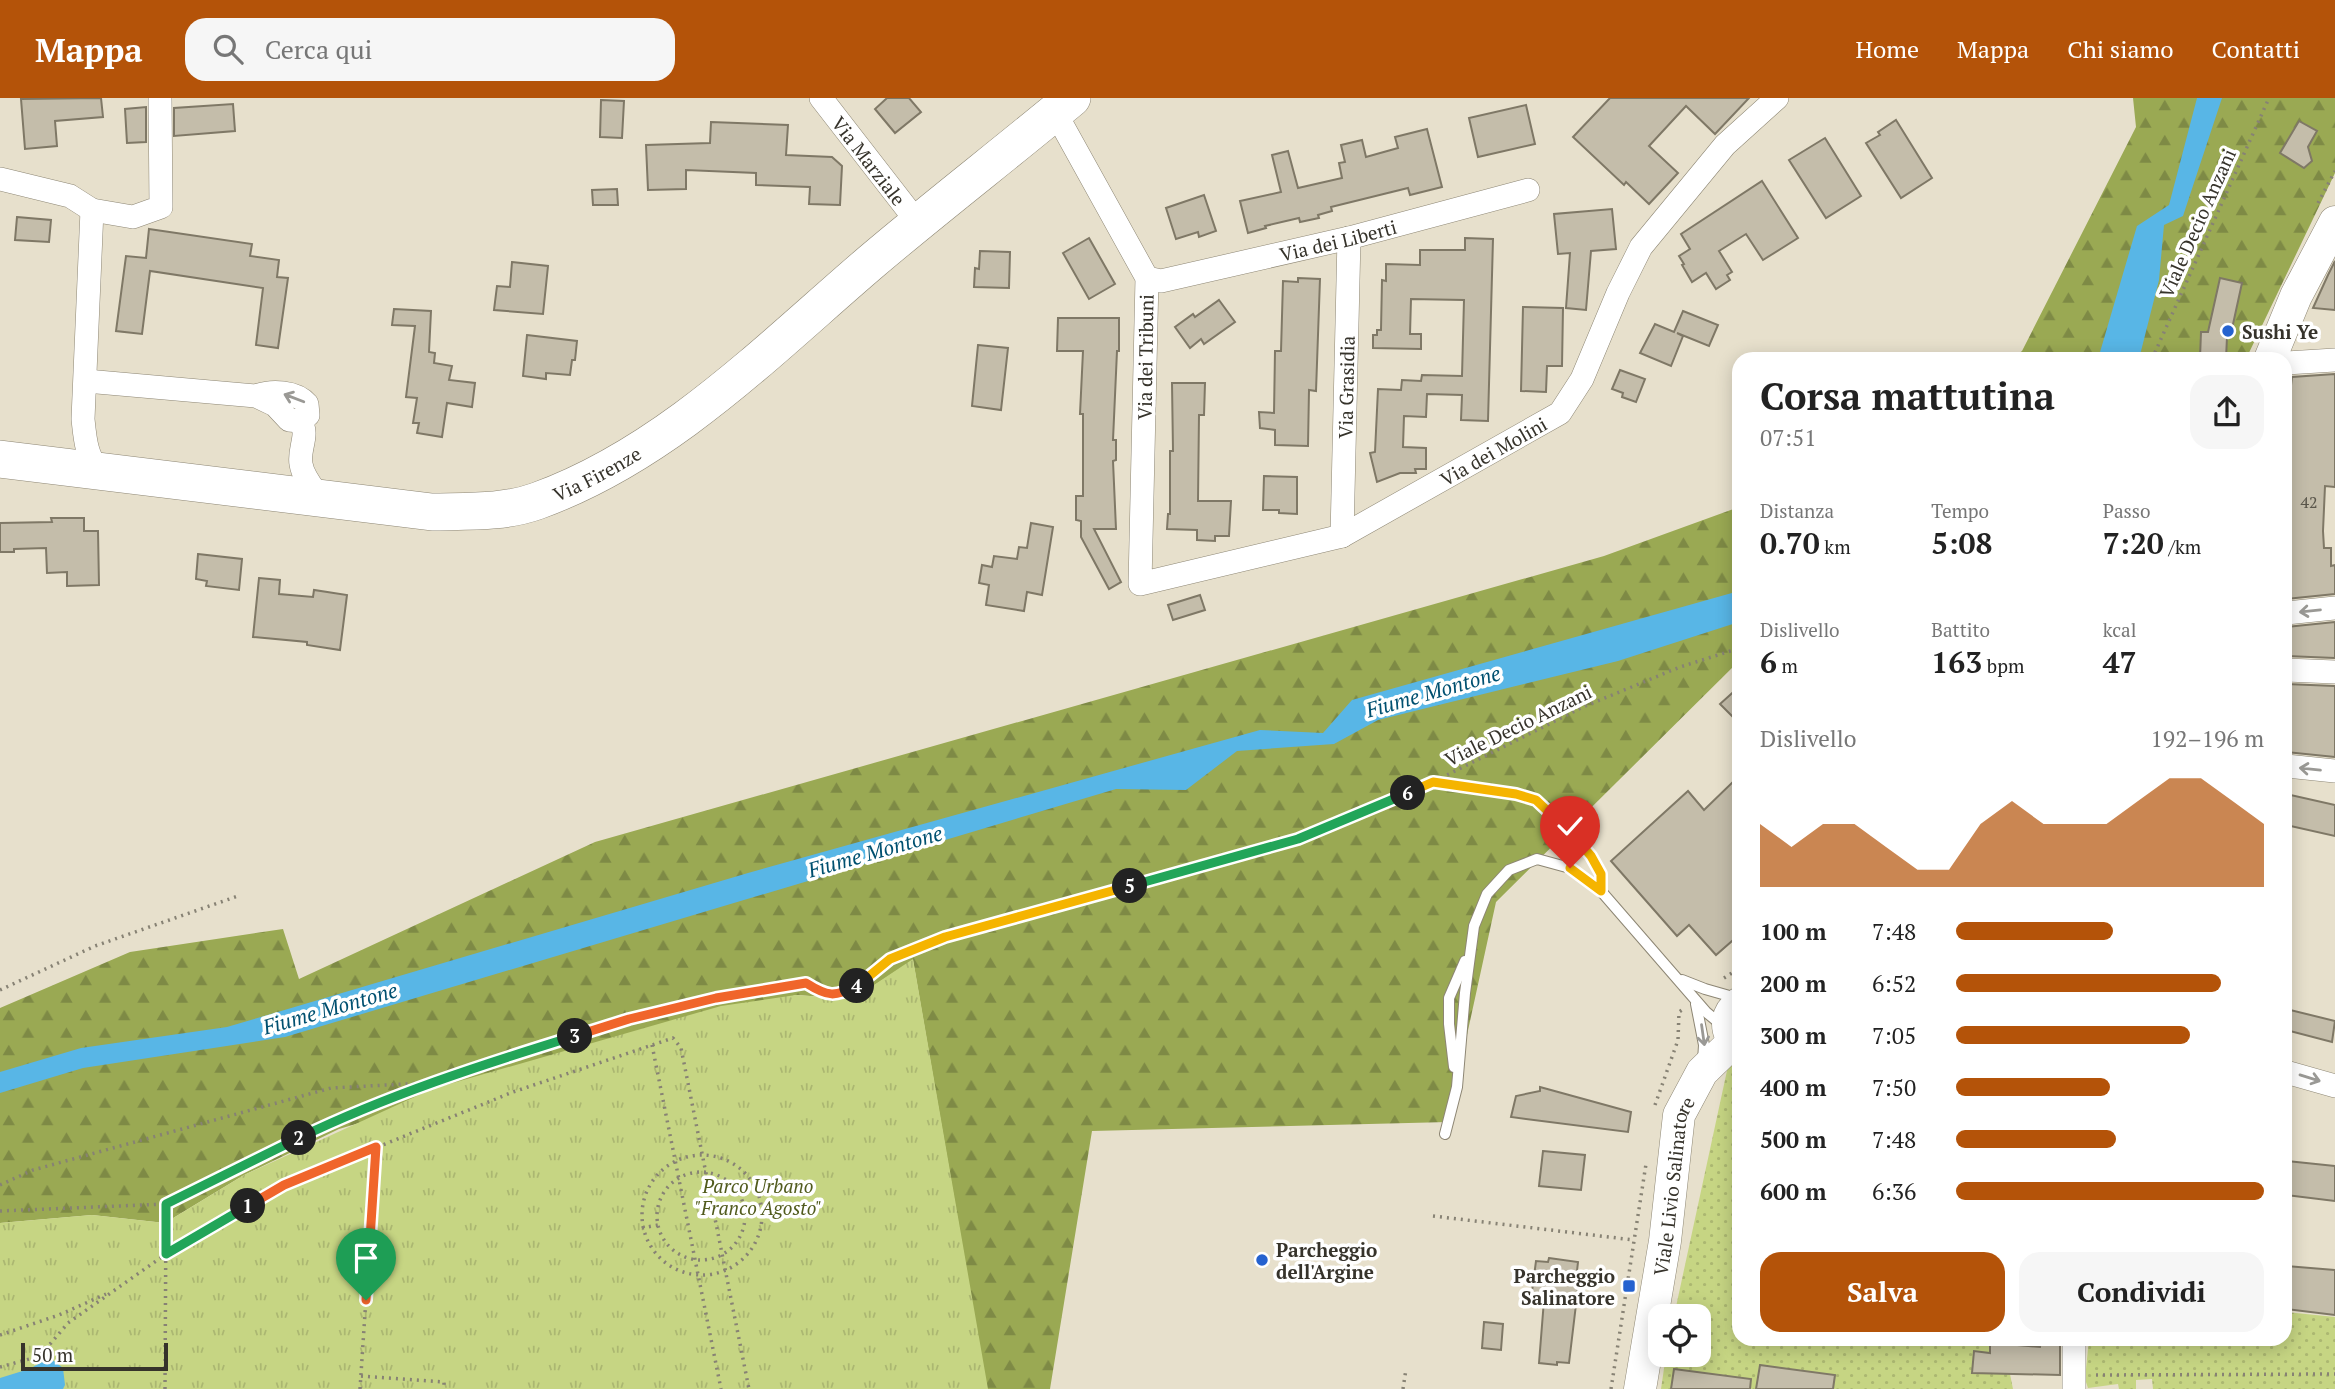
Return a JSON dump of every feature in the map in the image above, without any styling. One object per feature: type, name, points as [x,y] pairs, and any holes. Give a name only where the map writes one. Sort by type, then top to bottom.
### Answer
[{"type":"main road","name":"Via Firenze","points":[[0,458],[432,512],[493,511],[534,502],[587,481],[693,412],[918,223],[1064,105]]},
{"type":"main road","points":[[2273,352],[2297,296],[2335,222]]},
{"type":"main road","name":"Viale Livio Salinatore","points":[[1640,1389],[1665,1241],[1679,1115],[1702,1072],[1732,1029]]},
{"type":"street","points":[[0,180],[70,196],[92,210],[133,217],[161,207],[160,98]]},
{"type":"street","name":"Via Marziale","points":[[821,98],[918,223]]},
{"type":"street","name":"Via dei Molini","points":[[1140,584],[1342,536],[1560,413],[1582,379],[1618,293],[1641,247],[1726,145],[1777,98]]},
{"type":"street","name":"Via dei Tribuni","points":[[1064,105],[1147,278],[1140,584]]},
{"type":"street","name":"Via dei Liberti","points":[[1147,278],[1161,281],[1349,238],[1528,190]]},
{"type":"street","points":[[92,210],[83,419],[89,456],[99,471]]},
{"type":"street","name":"Via Grasidia","points":[[1342,536],[1349,238]]},
{"type":"street","points":[[2292,363],[2335,360]]},
{"type":"street","points":[[86,381],[256,396],[275,405],[289,420],[300,421],[305,431],[300,462],[320,498]]},
{"type":"street","points":[[50,465],[66,452],[83,419]]},
{"type":"street","points":[[2292,612],[2335,608]]},
{"type":"street","points":[[2292,670],[2335,672]]},
{"type":"street","points":[[2292,767],[2335,771]]},
{"type":"street","points":[[2292,1074],[2335,1086]]},
{"type":"street","points":[[2074,1346],[2076,1384]]},
{"type":"lane","points":[[1445,1134],[1457,1087],[1449,1024],[1449,998],[1471,947],[1474,926],[1487,894],[1509,870],[1537,859],[1570,868],[1601,891],[1706,1012],[1732,1022]]},
{"type":"lane","points":[[1676,977],[1705,989],[1732,1019]]},
{"type":"lane","points":[[1695,998],[1704,1045],[1702,1072]]},
{"type":"path","name":"Viale Decio Anzani","points":[[2155,352],[2269,98]]},
{"type":"path","name":"Viale Decio Anzani","points":[[0,1211],[166,1204],[386,1098],[629,1019],[716,998],[806,983],[821,992],[838,996],[858,986],[890,959],[945,937],[1298,839],[1433,782],[1583,707],[1680,667],[1732,651]]},
{"type":"path","points":[[1433,782],[1516,794],[1536,800],[1591,856],[1601,874],[1601,891]]},
{"type":"path","points":[[0,990],[95,946],[238,896]]},
{"type":"path","points":[[0,1367],[33,1358],[51,1343],[68,1323],[166,1254],[284,1185],[513,1092],[673,1038],[681,1048],[749,1389]]},
{"type":"path","points":[[652,1045],[721,1389]]},
{"type":"path","points":[[0,1185],[33,1170],[331,1088],[429,1083]]},
{"type":"path","points":[[360,1389],[376,1147]]},
{"type":"path","points":[[702,1154],[734,1164],[747,1174],[762,1205],[762,1221],[759,1237],[751,1252],[739,1264],[725,1272],[699,1276],[683,1273],[657,1256],[642,1227],[641,1212],[652,1181],[662,1169],[676,1161],[702,1154]]},
{"type":"path","points":[[705,1172],[718,1175],[730,1183],[739,1194],[744,1207],[744,1221],[741,1234],[733,1246],[722,1255],[695,1259],[682,1256],[663,1238],[657,1211],[668,1186],[679,1177],[705,1172]]},
{"type":"path","points":[[165,1389],[166,1204]]},
{"type":"path","points":[[744,1207],[762,1205]]},
{"type":"path","points":[[1433,1216],[1634,1240]]},
{"type":"path","points":[[642,1227],[658,1225]]},
{"type":"path","points":[[0,1335],[59,1315],[114,1290]]},
{"type":"path","points":[[1403,1389],[1406,1369]]},
{"type":"path","points":[[2076,1384],[2335,1374]]},
{"type":"path","points":[[361,1376],[444,1382],[444,1389]]},
{"type":"green space","points":[[2133,98],[2335,98],[2335,173],[2249,352],[2021,352],[2022,351],[2136,127]]},
{"type":"green space","points":[[1732,510],[1732,668],[1496,902],[1448,1122],[1092,1131],[1050,1389],[987,1389],[913,960],[853,999],[796,995],[339,1129],[244,1175],[165,1223],[92,1215],[0,1223],[0,1008],[130,952],[283,929],[299,979],[595,842],[1604,556]]},
{"type":"green space","name":"Parco Urbano \"Franco Agosto\"","points":[[913,959],[988,1389],[0,1389],[0,1223],[92,1215],[165,1223],[244,1175],[432,1089],[721,1006],[796,995],[853,999]]},
{"type":"green space","points":[[1732,1065],[1732,1346],[1990,1346],[1990,1353],[1974,1352],[1972,1373],[2010,1374],[2013,1389],[1661,1389],[1664,1367],[1711,1367],[1711,1304],[1677,1304],[1728,1066]]},
{"type":"green space","points":[[2292,1313],[2335,1317],[2335,1389],[2153,1389],[2152,1379],[2136,1380],[2136,1389],[2119,1389],[2118,1384],[2088,1388],[2085,1379],[2088,1346],[2292,1346]]},
{"type":"water","points":[[2197,98],[2222,98],[2183,216],[2164,225],[2159,280],[2141,352],[2100,352],[2137,226],[2169,205]]},
{"type":"water","name":"Fiume Montone","points":[[1732,593],[1732,624],[1618,661],[1378,720],[1334,744],[1237,751],[1186,790],[1116,789],[285,1037],[83,1068],[0,1093],[0,1072],[81,1048],[227,1027],[748,873],[1260,730],[1323,733],[1352,700]]},
{"type":"water","points":[[50,1358],[63,1368],[63,1389],[0,1389],[0,1378],[29,1369]]},
{"type":"building","points":[[101,98],[103,117],[55,121],[57,146],[25,149],[21,99]]},
{"type":"building","points":[[887,98],[909,98],[921,112],[895,133],[875,109]]},
{"type":"building","points":[[1610,98],[1749,98],[1715,134],[1686,106],[1649,146],[1678,173],[1649,204],[1626,182],[1624,185],[1573,137]]},
{"type":"building","points":[[601,100],[624,101],[622,138],[600,137]]},
{"type":"building","points":[[233,104],[235,131],[174,136],[174,108]]},
{"type":"building","points":[[1526,105],[1535,144],[1478,157],[1469,118]]},
{"type":"building","points":[[146,107],[146,142],[127,143],[125,109]]},
{"type":"building","points":[[1896,120],[1932,178],[1901,198],[1866,143],[1880,135],[1878,132]]},
{"type":"building","points":[[2299,121],[2317,131],[2308,147],[2312,161],[2304,168],[2280,153]]},
{"type":"building","points":[[711,122],[788,125],[786,155],[832,157],[842,166],[840,205],[809,204],[810,187],[756,185],[756,173],[686,170],[686,189],[648,190],[646,145],[710,143]]},
{"type":"building","points":[[1427,129],[1442,187],[1410,195],[1408,188],[1331,207],[1332,211],[1318,215],[1319,218],[1300,222],[1299,218],[1248,233],[1240,201],[1281,192],[1272,155],[1288,151],[1298,188],[1342,178],[1339,163],[1345,162],[1341,145],[1362,140],[1366,157],[1398,148],[1395,137]]},
{"type":"building","points":[[1825,138],[1861,196],[1826,218],[1789,160]]},
{"type":"building","points":[[1762,181],[1798,238],[1763,260],[1746,234],[1719,251],[1732,272],[1727,275],[1730,280],[1716,289],[1706,273],[1692,282],[1679,256],[1690,249],[1681,234]]},
{"type":"building","points":[[617,189],[618,205],[593,205],[592,190]]},
{"type":"building","points":[[1204,195],[1216,231],[1199,237],[1198,232],[1176,239],[1166,208]]},
{"type":"building","points":[[1612,209],[1616,249],[1591,251],[1586,310],[1566,308],[1570,253],[1558,254],[1554,214]]},
{"type":"building","points":[[17,217],[51,220],[49,242],[15,240]]},
{"type":"building","points":[[149,229],[252,244],[250,256],[279,260],[277,277],[288,278],[278,348],[256,345],[263,288],[150,271],[142,334],[116,331],[126,256],[146,258]]},
{"type":"building","points":[[1089,238],[1115,284],[1089,299],[1063,253]]},
{"type":"building","points":[[1465,238],[1493,239],[1488,421],[1461,420],[1462,395],[1427,394],[1426,417],[1404,416],[1403,447],[1426,448],[1426,469],[1415,469],[1416,473],[1400,473],[1377,482],[1370,453],[1375,452],[1378,389],[1401,390],[1402,380],[1421,381],[1422,375],[1462,376],[1464,300],[1411,299],[1410,334],[1421,334],[1421,349],[1373,348],[1373,335],[1377,335],[1377,330],[1381,330],[1382,280],[1386,281],[1386,264],[1420,265],[1420,250],[1465,250]]},
{"type":"building","points":[[980,251],[1010,252],[1009,288],[974,287],[975,268],[979,269]]},
{"type":"building","points":[[2335,261],[2335,310],[2313,308],[2328,275]]},
{"type":"building","points":[[512,262],[548,266],[543,314],[494,310],[497,286],[510,287]]},
{"type":"building","points":[[1298,278],[1320,279],[1316,391],[1309,390],[1308,446],[1275,445],[1275,430],[1260,428],[1259,412],[1274,413],[1275,351],[1281,351],[1283,281],[1298,282]]},
{"type":"building","points":[[2220,278],[2242,283],[2230,338],[2227,337],[2226,352],[2200,352],[2201,332],[2208,332]]},
{"type":"building","points":[[1219,300],[1235,322],[1204,344],[1201,339],[1190,348],[1175,327]]},
{"type":"building","points":[[1523,307],[1563,308],[1562,366],[1547,366],[1546,392],[1521,391]]},
{"type":"building","points":[[394,309],[431,311],[429,352],[435,353],[434,363],[452,366],[449,380],[475,383],[472,407],[447,403],[442,437],[417,433],[419,423],[413,423],[417,398],[406,397],[415,326],[392,325]]},
{"type":"building","points":[[1683,311],[1718,325],[1709,346],[1677,333],[1683,336],[1671,366],[1640,353],[1655,324],[1674,332]]},
{"type":"building","points":[[1058,318],[1119,318],[1113,440],[1116,440],[1116,460],[1113,461],[1116,529],[1094,529],[1121,582],[1109,589],[1081,537],[1081,521],[1076,520],[1076,496],[1083,496],[1083,414],[1080,414],[1083,351],[1057,351]]},
{"type":"building","points":[[527,335],[577,341],[570,375],[546,373],[546,379],[523,376]]},
{"type":"building","points":[[978,345],[1008,348],[1001,410],[972,406]]},
{"type":"building","points":[[1620,370],[1645,379],[1636,402],[1622,397],[1623,393],[1612,389]]},
{"type":"building","points":[[2335,374],[2335,487],[2325,486],[2323,531],[2324,548],[2331,548],[2331,566],[2335,565],[2335,594],[2292,598],[2292,377]]},
{"type":"building","points":[[1172,383],[1205,383],[1204,415],[1199,415],[1198,501],[1231,501],[1229,536],[1215,536],[1215,541],[1197,540],[1197,530],[1167,529],[1170,514],[1170,451],[1173,451]]},
{"type":"building","points":[[1264,476],[1297,477],[1297,514],[1263,510]]},
{"type":"building","points":[[51,518],[84,518],[84,531],[98,531],[99,585],[67,586],[67,572],[47,573],[46,548],[0,552],[0,523],[52,522]]},
{"type":"building","points":[[1031,523],[1053,527],[1042,595],[1027,592],[1024,611],[986,605],[989,585],[979,583],[982,565],[992,567],[994,556],[1017,559],[1019,547],[1027,548]]},
{"type":"building","points":[[198,554],[242,559],[239,590],[206,586],[207,581],[196,579]]},
{"type":"building","points":[[259,578],[280,580],[279,594],[313,597],[314,590],[347,595],[340,650],[307,645],[307,642],[253,637]]},
{"type":"building","points":[[1200,595],[1205,610],[1173,620],[1168,605]]},
{"type":"building","points":[[2335,622],[2335,658],[2292,656],[2292,626]]},
{"type":"building","points":[[2292,684],[2335,686],[2335,757],[2292,753]]},
{"type":"building","points":[[1732,693],[1732,716],[1720,704]]},
{"type":"building","points":[[1732,783],[1732,941],[1716,955],[1689,925],[1677,936],[1611,861],[1688,791],[1704,810]]},
{"type":"building","points":[[2292,795],[2335,805],[2335,836],[2292,826]]},
{"type":"building","points":[[2292,1010],[2335,1021],[2332,1042],[2292,1032]]},
{"type":"building","points":[[1540,1087],[1631,1112],[1628,1132],[1511,1117],[1516,1096],[1540,1091]]},
{"type":"building","points":[[1543,1151],[1585,1155],[1581,1190],[1539,1186]]},
{"type":"building","points":[[2292,1162],[2335,1166],[2335,1201],[2292,1196]]},
{"type":"building","points":[[1549,1258],[1578,1262],[1577,1271],[1580,1271],[1569,1363],[1557,1362],[1557,1365],[1539,1363],[1544,1300],[1531,1299],[1536,1261],[1548,1262]]},
{"type":"building","points":[[2292,1266],[2335,1270],[2335,1315],[2292,1310]]},
{"type":"building","points":[[1484,1322],[1503,1324],[1501,1350],[1482,1348]]},
{"type":"building","points":[[1990,1346],[2060,1346],[2060,1375],[1972,1373],[1974,1351],[1990,1353]]},
{"type":"building","points":[[1760,1365],[1835,1375],[1833,1389],[1756,1389]]},
{"type":"building","points":[[1674,1369],[1751,1379],[1750,1389],[1671,1389]]},
{"type":"place","name":"Sushi Ye","points":[[2228,331]]},
{"type":"place","name":"Parcheggio dell'Argine","points":[[1262,1260]]},
{"type":"place","name":"Parcheggio Salinatore","points":[[1629,1286]]},
{"type":"route","points":[[366,1300],[376,1147],[284,1185],[166,1254],[166,1204],[386,1098],[463,1071],[629,1019],[716,998],[806,983],[821,992],[838,996],[858,986],[890,959],[945,937],[1298,839],[1433,782],[1516,794],[1536,800],[1591,856],[1601,874],[1601,891],[1570,868]]}]
